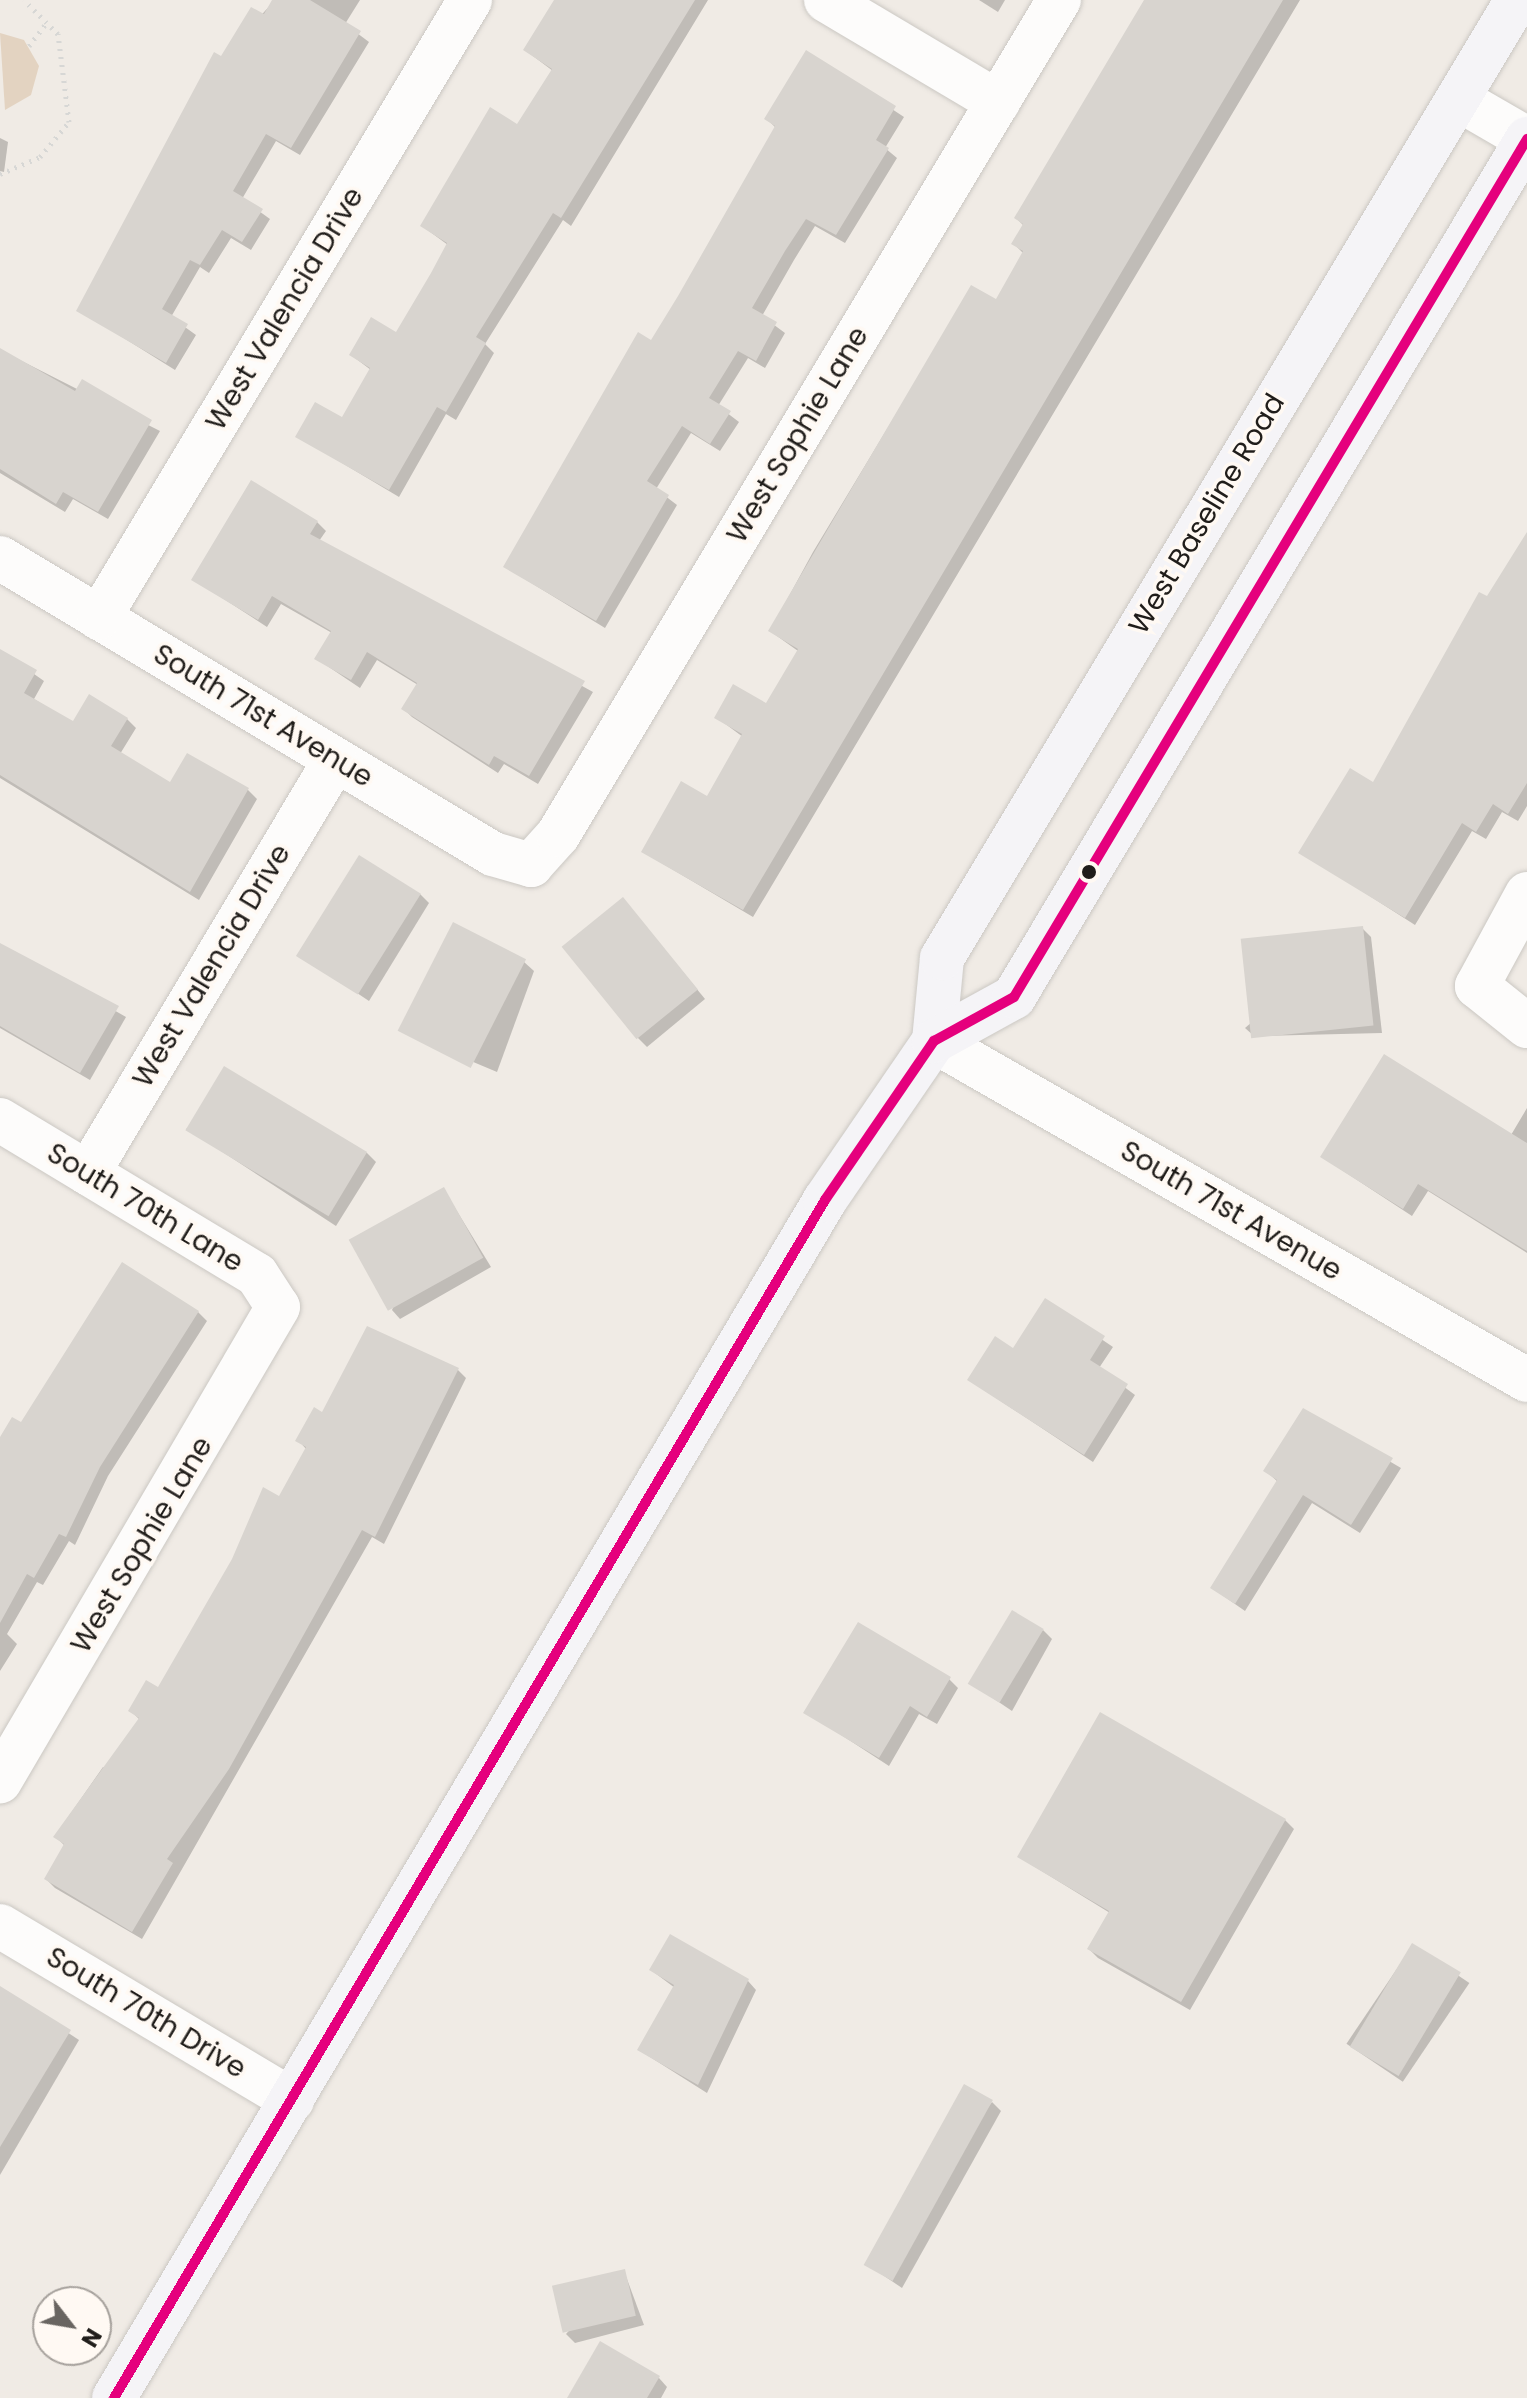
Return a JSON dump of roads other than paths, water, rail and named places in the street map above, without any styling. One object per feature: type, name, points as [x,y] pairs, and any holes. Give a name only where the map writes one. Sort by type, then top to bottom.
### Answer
[{"type":"main road","name":"West Baseline Road","points":[[934,1041],[942,958],[1517,0]]},
{"type":"main road","name":"West Baseline Road","points":[[114,2398],[825,1200],[934,1041],[1014,997],[1527,139]]},
{"type":"street","name":"West Valencia Drive","points":[[99,618],[470,0]]},
{"type":"street","points":[[826,0],[998,102]]},
{"type":"street","name":"West Sophie Lane","points":[[531,865],[558,835],[1059,0]]},
{"type":"street","points":[[1458,99],[1527,139]]},
{"type":"street","name":"South 71st Avenue","points":[[0,558],[493,854],[531,865]]},
{"type":"street","name":"West Valencia Drive","points":[[88,1173],[335,760]]},
{"type":"street","points":[[1527,894],[1477,986],[1527,1026]]},
{"type":"street","name":"South 71st Avenue","points":[[934,1041],[1527,1380]]},
{"type":"street","name":"South 70th Lane","points":[[0,1120],[257,1275],[278,1307]]},
{"type":"street","name":"West Sophie Lane","points":[[0,1781],[278,1307]]},
{"type":"street","name":"South 70th Drive","points":[[0,1926],[292,2100]]}]
